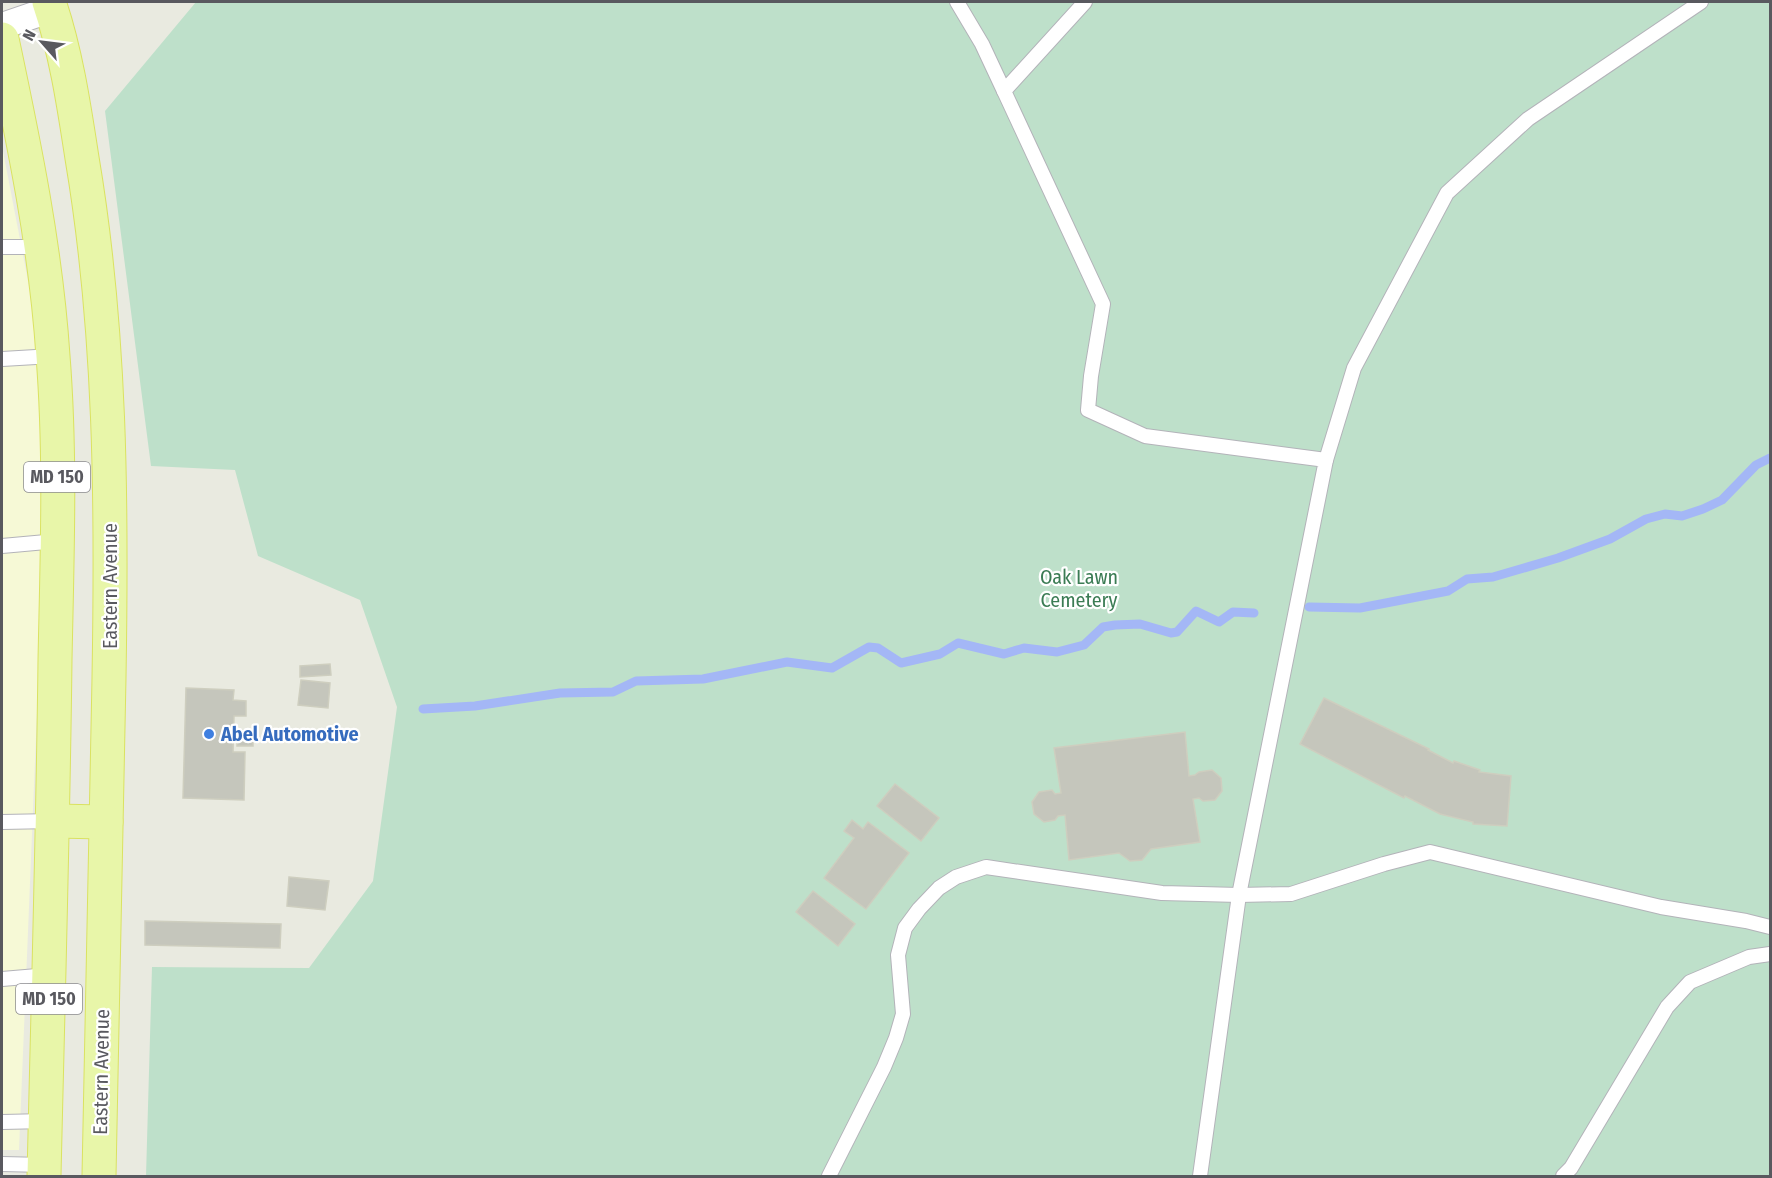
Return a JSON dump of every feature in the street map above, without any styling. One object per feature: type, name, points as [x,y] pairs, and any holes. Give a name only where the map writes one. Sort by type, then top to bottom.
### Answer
[{"type":"main road","name":"Eastern Avenue","points":[[51,5],[72,94],[97,259],[109,430],[111,520],[99,1176]]},
{"type":"main road","name":"MD 150","points":[[2,39],[8,104],[41,247],[54,356],[57,541],[44,1171]]},
{"type":"main road","points":[[54,356],[105,353]]},
{"type":"main road","points":[[53,821],[106,822]]},
{"type":"street","points":[[2,26],[51,5]]},
{"type":"lane","points":[[957,2],[982,44],[1103,304],[1088,410],[1145,436],[1326,460]]},
{"type":"lane","points":[[1004,91],[1085,2]]},
{"type":"lane","points":[[1200,1176],[1239,895],[1326,460],[1354,369],[1447,193],[1528,118],[1701,2]]},
{"type":"lane","points":[[2,247],[41,247]]},
{"type":"lane","points":[[2,359],[54,356]]},
{"type":"lane","points":[[2,546],[57,541]]},
{"type":"lane","points":[[2,822],[53,821]]},
{"type":"lane","points":[[830,1176],[896,1038],[903,1014],[898,954],[905,928],[939,888],[956,877],[986,867],[1162,893],[1291,894],[1384,864],[1430,852],[1661,908],[1770,927]]},
{"type":"lane","points":[[1563,1176],[1571,1168],[1666,1006],[1690,981],[1749,957],[1770,954]]},
{"type":"lane","points":[[2,979],[49,975]]},
{"type":"lane","points":[[2,1122],[46,1121]]},
{"type":"lane","points":[[2,1164],[44,1171]]},
{"type":"shaded area","points":[[2,146],[39,338],[42,591],[19,1150],[2,1150]]},
{"type":"green space","name":"Oak Lawn Cemetery","points":[[196,2],[1770,2],[1770,1176],[146,1176],[152,967],[309,968],[373,881],[397,707],[360,600],[258,556],[235,470],[151,466],[105,111]]},
{"type":"building","points":[[330,664],[331,675],[300,677],[300,666]]},
{"type":"building","points":[[301,680],[330,683],[328,708],[298,705]]},
{"type":"building","name":"Abel Automotive","points":[[186,688],[234,690],[233,700],[246,701],[246,716],[234,716],[233,752],[245,752],[244,800],[183,798]]},
{"type":"building","points":[[1324,698],[1453,763],[1454,761],[1480,770],[1479,772],[1511,776],[1507,826],[1473,824],[1473,822],[1440,814],[1300,744]]},
{"type":"building","points":[[237,730],[253,731],[253,746],[237,746]]},
{"type":"building","points":[[1185,732],[1189,776],[1212,770],[1221,778],[1222,791],[1215,800],[1193,799],[1200,842],[1151,849],[1142,860],[1130,861],[1119,853],[1069,860],[1065,815],[1044,822],[1034,814],[1032,802],[1039,792],[1052,790],[1055,794],[1061,793],[1054,748]]},
{"type":"building","points":[[895,784],[939,818],[921,841],[877,806]]},
{"type":"building","points":[[852,820],[863,829],[868,822],[909,853],[866,909],[824,878],[854,838],[844,831]]},
{"type":"building","points":[[289,877],[329,881],[325,910],[287,906]]},
{"type":"building","points":[[813,891],[855,924],[838,946],[796,912]]},
{"type":"building","points":[[145,921],[281,924],[280,948],[145,945]]},
{"type":"waterway","points":[[1309,607],[1360,608],[1448,591],[1467,579],[1493,577],[1558,558],[1610,539],[1646,519],[1665,514],[1682,516],[1703,509],[1722,500],[1756,465],[1770,458]]},
{"type":"waterway","points":[[423,709],[475,706],[560,693],[613,692],[636,681],[703,679],[787,662],[832,668],[869,647],[878,648],[901,663],[940,654],[958,643],[1004,654],[1024,648],[1057,652],[1084,645],[1103,627],[1140,624],[1171,633],[1177,632],[1196,611],[1219,622],[1233,612],[1254,613]]},
{"type":"place","name":"Abel Automotive","points":[[209,734]]}]
